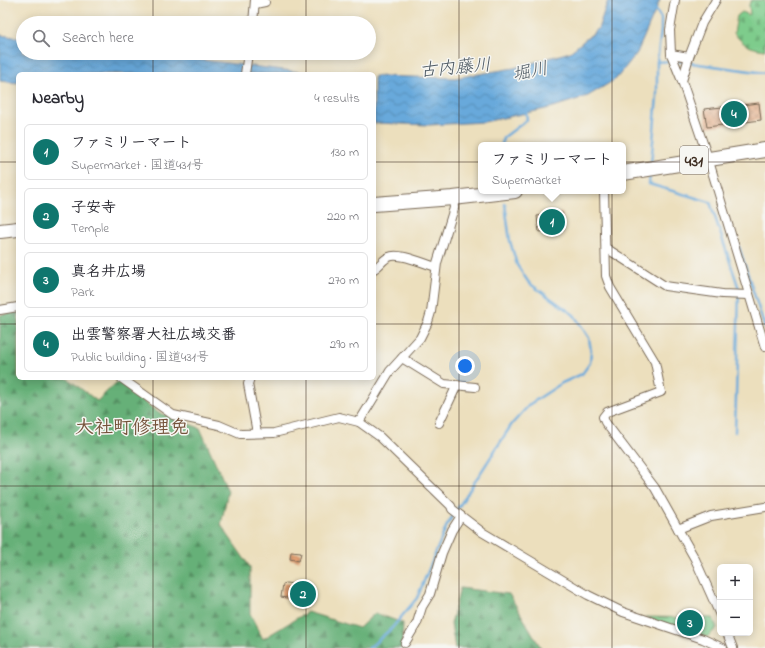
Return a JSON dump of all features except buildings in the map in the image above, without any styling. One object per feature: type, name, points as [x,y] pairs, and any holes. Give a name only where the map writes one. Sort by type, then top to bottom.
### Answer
[{"type":"highway","name":"431","points":[[626,172],[765,150]]},
{"type":"highway","points":[[376,204],[488,194]]},
{"type":"highway","points":[[0,231],[16,229]]},
{"type":"street","points":[[675,0],[670,30],[673,61],[682,81],[708,158],[765,348]]},
{"type":"street","points":[[682,81],[702,23],[716,0]]},
{"type":"street","points":[[254,16],[255,2],[265,2]]},
{"type":"street","points":[[245,72],[246,60]]},
{"type":"street","points":[[673,61],[688,62]]},
{"type":"street","points":[[673,61],[688,62]]},
{"type":"street","points":[[604,194],[606,276],[610,287],[655,362],[661,392],[607,412],[603,417],[605,422],[655,488],[696,559],[717,608]]},
{"type":"street","points":[[359,422],[390,371],[420,338],[428,322],[431,312],[436,267],[454,208],[453,198]]},
{"type":"street","points":[[606,248],[666,286],[722,294],[749,295]]},
{"type":"street","points":[[376,267],[387,257],[392,256],[402,256],[436,267]]},
{"type":"street","points":[[0,310],[16,307]]},
{"type":"street","points":[[402,358],[444,384],[475,386]]},
{"type":"street","points":[[124,380],[173,415],[219,424],[240,434],[274,433],[340,417],[359,422],[380,437],[451,506],[452,509],[482,532],[588,595],[623,612],[703,639],[723,648]]},
{"type":"street","points":[[249,380],[248,384],[257,433]]},
{"type":"street","points":[[439,422],[457,385]]},
{"type":"street","points":[[678,529],[711,516],[765,507]]},
{"type":"street","points":[[405,643],[417,623],[422,607],[430,594],[442,553],[460,516]]},
{"type":"street","points":[[728,636],[733,648]]},
{"type":"green space","points":[[752,0],[765,0],[765,50],[747,45],[734,33],[737,16],[742,12],[750,15],[749,4]]},
{"type":"green space","points":[[16,312],[16,380],[70,380],[97,401],[118,381],[157,412],[200,428],[228,491],[221,525],[250,567],[250,614],[263,639],[307,612],[359,628],[375,613],[403,623],[402,648],[0,648],[0,315]]},
{"type":"green space","points":[[460,588],[509,594],[541,648],[455,648],[451,624]]},
{"type":"green space","points":[[645,617],[713,618],[717,628],[707,637]]},
{"type":"water","name":"堀川","points":[[608,0],[660,0],[637,53],[616,79],[588,96],[550,108],[484,122],[429,125],[376,123],[376,76],[455,78],[514,68],[570,52],[598,29]]},
{"type":"water","points":[[0,35],[16,37],[16,60],[202,60],[301,72],[16,72],[16,83],[0,81]]},
{"type":"waterway","points":[[654,7],[661,18],[657,62],[671,61]]},
{"type":"waterway","points":[[676,61],[765,73]]},
{"type":"waterway","points":[[651,164],[657,96],[657,62]]},
{"type":"waterway","points":[[502,142],[503,138],[527,120],[526,111]]},
{"type":"waterway","points":[[650,173],[649,184],[710,202],[739,289],[735,432]]},
{"type":"waterway","points":[[369,648],[392,628],[417,598],[447,525],[512,424],[530,404],[562,383],[582,374],[590,363],[591,351],[589,338],[574,315],[529,283],[517,265],[510,241],[505,204]]},
{"type":"waterway","points":[[739,247],[765,328]]},
{"type":"place","name":"出雲警察署大社広域交番","points":[[734,114]]},
{"type":"place","name":"ファミリーマート","points":[[552,222]]},
{"type":"place","name":"子安寺","points":[[303,594]]},
{"type":"place","name":"真名井広場","points":[[690,623]]},
{"type":"district","name":"大社町修理免","points":[[132,426]]},
{"type":"water label","name":"古内藤川","points":[[455,67]]}]
